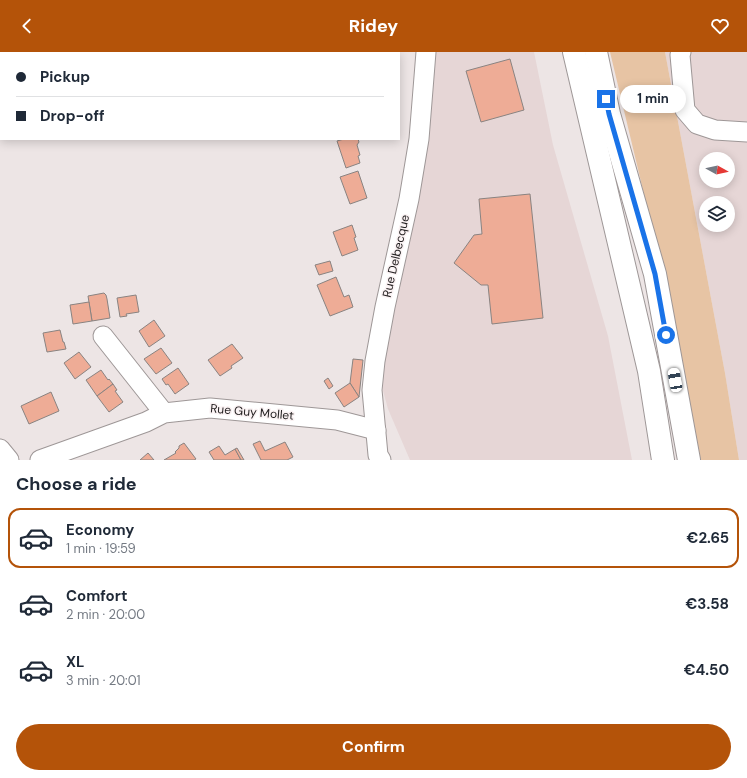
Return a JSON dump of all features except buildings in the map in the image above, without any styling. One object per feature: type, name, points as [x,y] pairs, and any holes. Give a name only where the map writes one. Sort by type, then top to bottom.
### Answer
[{"type":"highway","points":[[574,52],[649,371],[663,460]]},
{"type":"highway","points":[[596,52],[609,114],[655,274],[689,460]]},
{"type":"street","name":"Rue Delbecque","points":[[381,460],[378,455],[372,390],[375,361],[420,139],[426,52]]},
{"type":"street","points":[[681,52],[680,55],[685,110],[697,124],[715,130],[747,132]]},
{"type":"street","points":[[103,336],[164,413]]},
{"type":"street","name":"Rue Guy Mollet","points":[[40,460],[146,422],[164,413],[210,408],[337,420],[376,430]]},
{"type":"street","points":[[0,449],[9,460]]},
{"type":"shaded area","points":[[426,52],[534,52],[553,145],[608,336],[632,460],[410,460],[388,409],[375,361]]},
{"type":"shaded area","points":[[610,52],[665,52],[725,373],[739,460],[698,460],[670,303]]},
{"type":"shaded area","points":[[665,52],[747,52],[747,460],[739,460],[725,373]]},
{"type":"route","points":[[606,99],[655,274],[666,335]]}]
